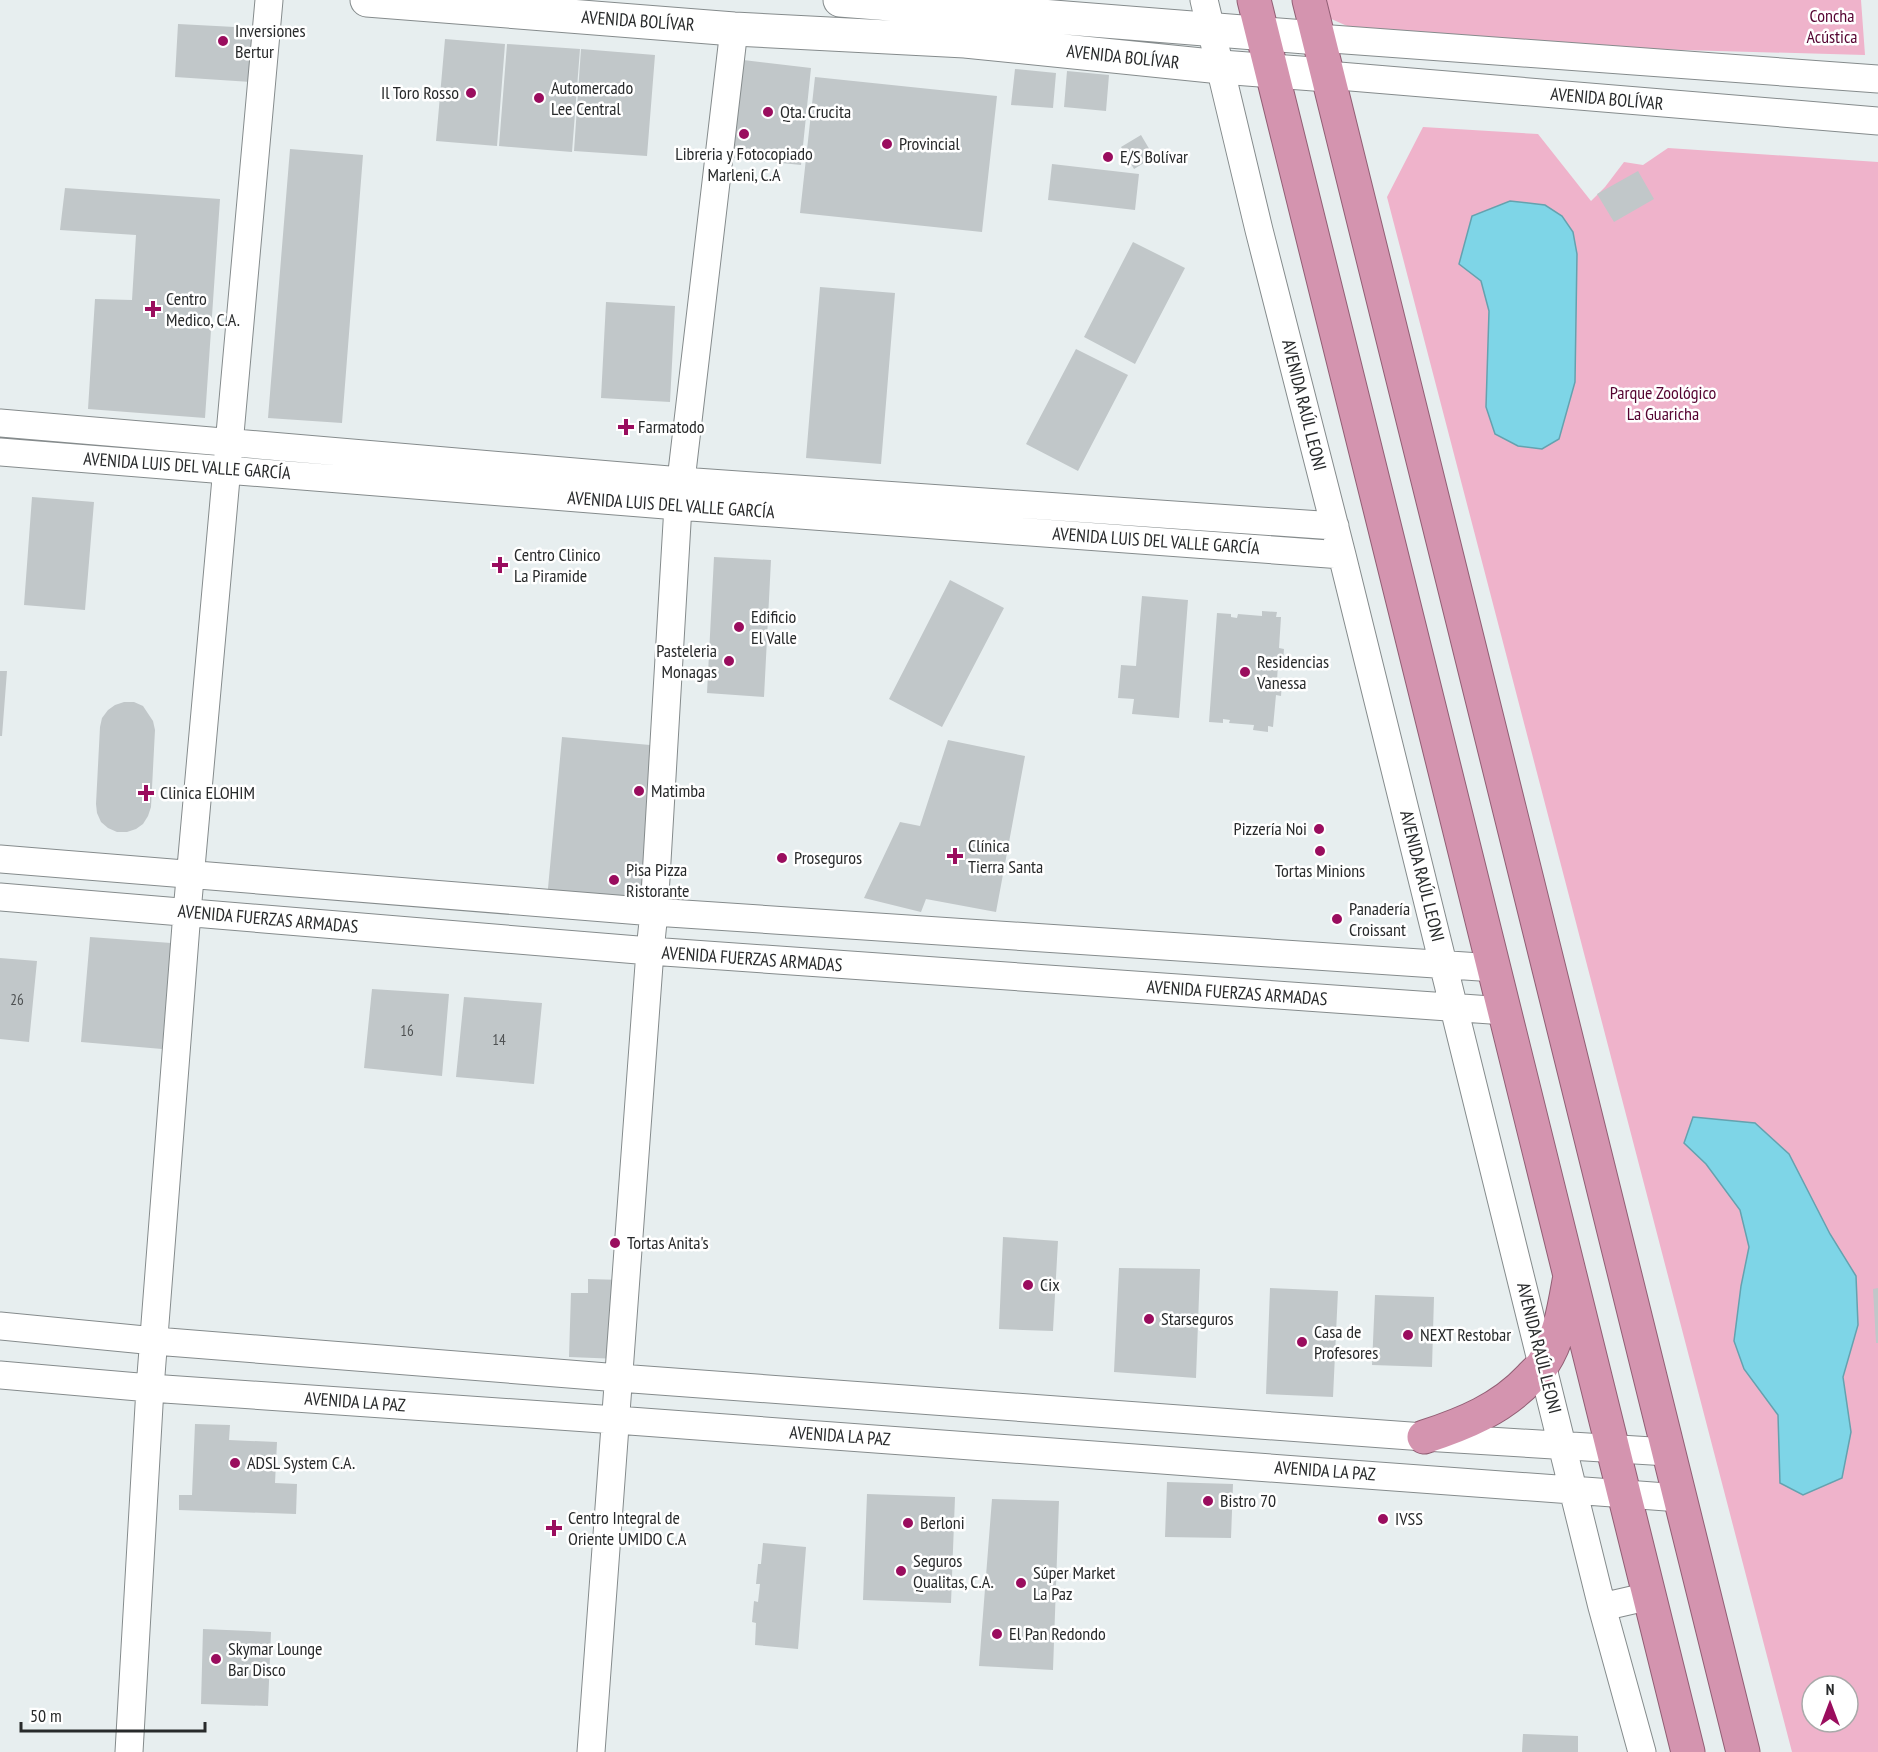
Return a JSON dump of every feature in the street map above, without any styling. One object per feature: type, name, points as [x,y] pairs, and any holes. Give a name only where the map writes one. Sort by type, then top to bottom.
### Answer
[{"type":"highway","points":[[1254,0],[1688,1752]]},
{"type":"highway","points":[[1309,0],[1743,1752]]},
{"type":"highway","points":[[1424,1437],[1458,1426],[1494,1408],[1516,1392],[1543,1364],[1557,1333],[1565,1305],[1570,1273]]},
{"type":"street","points":[[129,1752],[150,1388],[187,912],[269,0]]},
{"type":"street","name":"AVENIDA BOLÍVAR","points":[[367,0],[734,29],[965,41],[1221,67],[1878,122]]},
{"type":"street","name":"AVENIDA BOLÍVAR","points":[[840,0],[1208,15],[1262,33],[1878,79]]},
{"type":"street","name":"AVENIDA RAÚL LEONI","points":[[1208,15],[1602,1607],[1642,1752]]},
{"type":"street","points":[[591,1752],[654,912],[680,494],[734,29]]},
{"type":"street","name":"AVENIDA LUIS DEL VALLE GARCÍA","points":[[0,423],[229,441],[680,494],[1342,555]]},
{"type":"street","name":"AVENIDA LUIS DEL VALLE GARCÍA","points":[[0,452],[227,469],[1335,526]]},
{"type":"street","name":"AVENIDA FUERZAS ARMADAS","points":[[0,859],[654,912],[1495,968]]},
{"type":"street","name":"AVENIDA FUERZAS ARMADAS","points":[[0,897],[650,951],[1505,1011]]},
{"type":"street","points":[[0,1326],[155,1341],[619,1378],[1424,1437],[1668,1452]]},
{"type":"street","name":"AVENIDA LA PAZ","points":[[0,1375],[150,1388],[1680,1498]]},
{"type":"street","points":[[1602,1607],[1650,1596]]},
{"type":"green space","name":"Concha Acústica","points":[[1317,0],[1861,0],[1865,55],[1610,48],[1354,29],[1329,18]]},
{"type":"green space","name":"Parque Zoológico La Guaricha","points":[[1423,127],[1538,134],[1591,201],[1624,162],[1643,165],[1668,148],[1878,162],[1878,1752],[1792,1752],[1387,197]]},
{"type":"water","points":[[1510,201],[1545,205],[1562,216],[1573,232],[1577,254],[1575,382],[1559,439],[1542,449],[1518,446],[1495,434],[1486,407],[1489,311],[1481,281],[1459,264],[1472,216]]},
{"type":"water","points":[[1693,1117],[1755,1123],[1789,1154],[1830,1234],[1856,1276],[1858,1325],[1843,1377],[1851,1432],[1842,1478],[1803,1495],[1780,1483],[1778,1415],[1744,1369],[1734,1341],[1749,1247],[1740,1210],[1706,1164],[1684,1143]]},
{"type":"building","points":[[178,24],[254,28],[251,82],[175,77]]},
{"type":"building","name":"Il Toro Rosso","points":[[445,39],[505,44],[497,146],[436,141]]},
{"type":"building","name":"Automercado Lee Central","points":[[507,44],[580,49],[572,152],[499,146]]},
{"type":"building","points":[[581,49],[655,55],[647,156],[574,151]]},
{"type":"building","name":"Qta. Crucita","points":[[735,59],[811,68],[801,165],[724,157]]},
{"type":"building","points":[[1015,69],[1056,73],[1053,108],[1011,105]]},
{"type":"building","points":[[1067,71],[1109,75],[1106,111],[1064,107]]},
{"type":"building","points":[[815,77],[997,96],[982,232],[800,213]]},
{"type":"building","points":[[1141,135],[1154,157],[1134,169],[1121,147]]},
{"type":"building","points":[[290,149],[363,155],[342,423],[268,418]]},
{"type":"building","points":[[1052,164],[1139,174],[1135,210],[1048,200]]},
{"type":"building","points":[[1638,171],[1654,199],[1614,222],[1597,194]]},
{"type":"building","name":"Centro Medico, C.A.","points":[[65,188],[220,199],[205,418],[88,409],[95,299],[132,300],[136,235],[60,230]]},
{"type":"building","points":[[1133,242],[1185,268],[1135,364],[1084,337]]},
{"type":"building","points":[[820,287],[895,293],[881,464],[806,458]]},
{"type":"building","points":[[606,302],[675,306],[670,402],[601,398]]},
{"type":"building","points":[[1076,349],[1128,375],[1078,471],[1026,444]]},
{"type":"building","points":[[32,497],[94,502],[85,610],[24,605]]},
{"type":"building","name":"Edificio El Valle","points":[[714,557],[771,560],[764,697],[707,693]]},
{"type":"building","points":[[950,580],[1004,608],[942,727],[889,699]]},
{"type":"building","points":[[1142,596],[1188,600],[1179,718],[1132,714],[1134,699],[1118,698],[1121,665],[1136,666]]},
{"type":"building","name":"Residencias Vanessa","points":[[1262,611],[1277,612],[1276,617],[1281,617],[1279,648],[1284,649],[1283,662],[1278,662],[1277,682],[1282,682],[1281,696],[1276,695],[1273,727],[1268,726],[1268,732],[1253,730],[1254,725],[1229,723],[1230,720],[1223,719],[1223,723],[1209,722],[1217,613],[1231,614],[1231,617],[1237,618],[1238,614],[1262,616]]},
{"type":"building","points":[[0,671],[7,671],[2,736],[0,736]]},
{"type":"building","points":[[124,702],[134,702],[143,706],[153,721],[155,730],[151,807],[143,824],[127,832],[117,832],[101,822],[97,813],[100,727],[102,718],[108,710]]},
{"type":"building","points":[[562,737],[661,746],[645,908],[547,899]]},
{"type":"building","points":[[948,740],[1025,756],[996,912],[926,899],[921,912],[864,898],[900,822],[920,826]]},
{"type":"building","points":[[90,937],[171,943],[162,1049],[81,1042]]},
{"type":"building","points":[[0,958],[37,961],[29,1042],[0,1039]]},
{"type":"building","points":[[372,989],[449,994],[442,1076],[364,1068]]},
{"type":"building","points":[[464,997],[542,1003],[534,1084],[456,1077]]},
{"type":"building","name":"Cix","points":[[1003,1237],[1058,1241],[1053,1331],[999,1329]]},
{"type":"building","points":[[1119,1268],[1200,1269],[1196,1378],[1114,1372]]},
{"type":"building","points":[[588,1279],[623,1280],[620,1359],[569,1357],[571,1293],[588,1293]]},
{"type":"building","name":"Casa de Profesores","points":[[1270,1288],[1338,1291],[1333,1397],[1266,1394]]},
{"type":"building","points":[[1878,1288],[1878,1343],[1876,1343],[1873,1289]]},
{"type":"building","points":[[1375,1295],[1434,1297],[1432,1367],[1372,1365]]},
{"type":"building","name":"ADSL System C.A.","points":[[195,1424],[230,1425],[229,1440],[277,1442],[275,1483],[297,1484],[296,1514],[179,1510],[179,1495],[192,1495]]},
{"type":"building","points":[[1167,1482],[1233,1484],[1231,1538],[1165,1537]]},
{"type":"building","points":[[867,1494],[955,1497],[951,1603],[863,1600]]},
{"type":"building","name":"Súper Market La Paz","points":[[992,1499],[1059,1501],[1053,1670],[979,1666]]},
{"type":"building","points":[[763,1543],[806,1547],[798,1649],[755,1645],[756,1623],[752,1622],[754,1601],[758,1602],[760,1584],[756,1584]]},
{"type":"building","points":[[203,1629],[271,1632],[268,1706],[201,1704]]},
{"type":"building","points":[[1523,1734],[1578,1736],[1578,1752],[1522,1752]]},
{"type":"place","name":"Inversiones Bertur","points":[[223,41]]},
{"type":"place","name":"Il Toro Rosso","points":[[471,93]]},
{"type":"place","name":"Automercado Lee Central","points":[[539,98]]},
{"type":"place","name":"Qta. Crucita","points":[[768,112]]},
{"type":"place","name":"Libreria y Fotocopiado Marleni, C.A","points":[[744,134]]},
{"type":"place","name":"Provincial","points":[[887,144]]},
{"type":"place","name":"E/S Bolívar","points":[[1108,157]]},
{"type":"place","name":"Centro Medico, C.A.","points":[[153,309]]},
{"type":"place","name":"Farmatodo","points":[[626,427]]},
{"type":"place","name":"Centro Clinico La Piramide","points":[[500,565]]},
{"type":"place","name":"Edificio El Valle","points":[[739,627]]},
{"type":"place","name":"Pasteleria Monagas","points":[[729,661]]},
{"type":"place","name":"Residencias Vanessa","points":[[1245,672]]},
{"type":"place","name":"Matimba","points":[[639,791]]},
{"type":"place","name":"Clinica ELOHIM","points":[[146,793]]},
{"type":"place","name":"Pizzería Noi","points":[[1319,829]]},
{"type":"place","name":"Tortas Minions","points":[[1320,851]]},
{"type":"place","name":"Clínica Tierra Santa","points":[[955,856]]},
{"type":"place","name":"Proseguros","points":[[782,858]]},
{"type":"place","name":"Pisa Pizza Ristorante","points":[[614,880]]},
{"type":"place","name":"Panadería Croissant","points":[[1337,919]]},
{"type":"place","name":"Tortas Anita's","points":[[615,1243]]},
{"type":"place","name":"Cix","points":[[1028,1285]]},
{"type":"place","name":"Starseguros","points":[[1149,1319]]},
{"type":"place","name":"NEXT Restobar","points":[[1408,1335]]},
{"type":"place","name":"Casa de Profesores","points":[[1302,1342]]},
{"type":"place","name":"ADSL System C.A.","points":[[235,1463]]},
{"type":"place","name":"Bistro 70","points":[[1208,1501]]},
{"type":"place","name":"IVSS","points":[[1383,1519]]},
{"type":"place","name":"Berloni","points":[[908,1523]]},
{"type":"place","name":"Centro Integral de Oriente UMIDO C.A","points":[[554,1528]]},
{"type":"place","name":"Seguros Qualitas, C.A.","points":[[901,1571]]},
{"type":"place","name":"Súper Market La Paz","points":[[1021,1583]]},
{"type":"place","name":"El Pan Redondo","points":[[997,1634]]},
{"type":"place","name":"Skymar Lounge Bar Disco","points":[[216,1659]]}]
